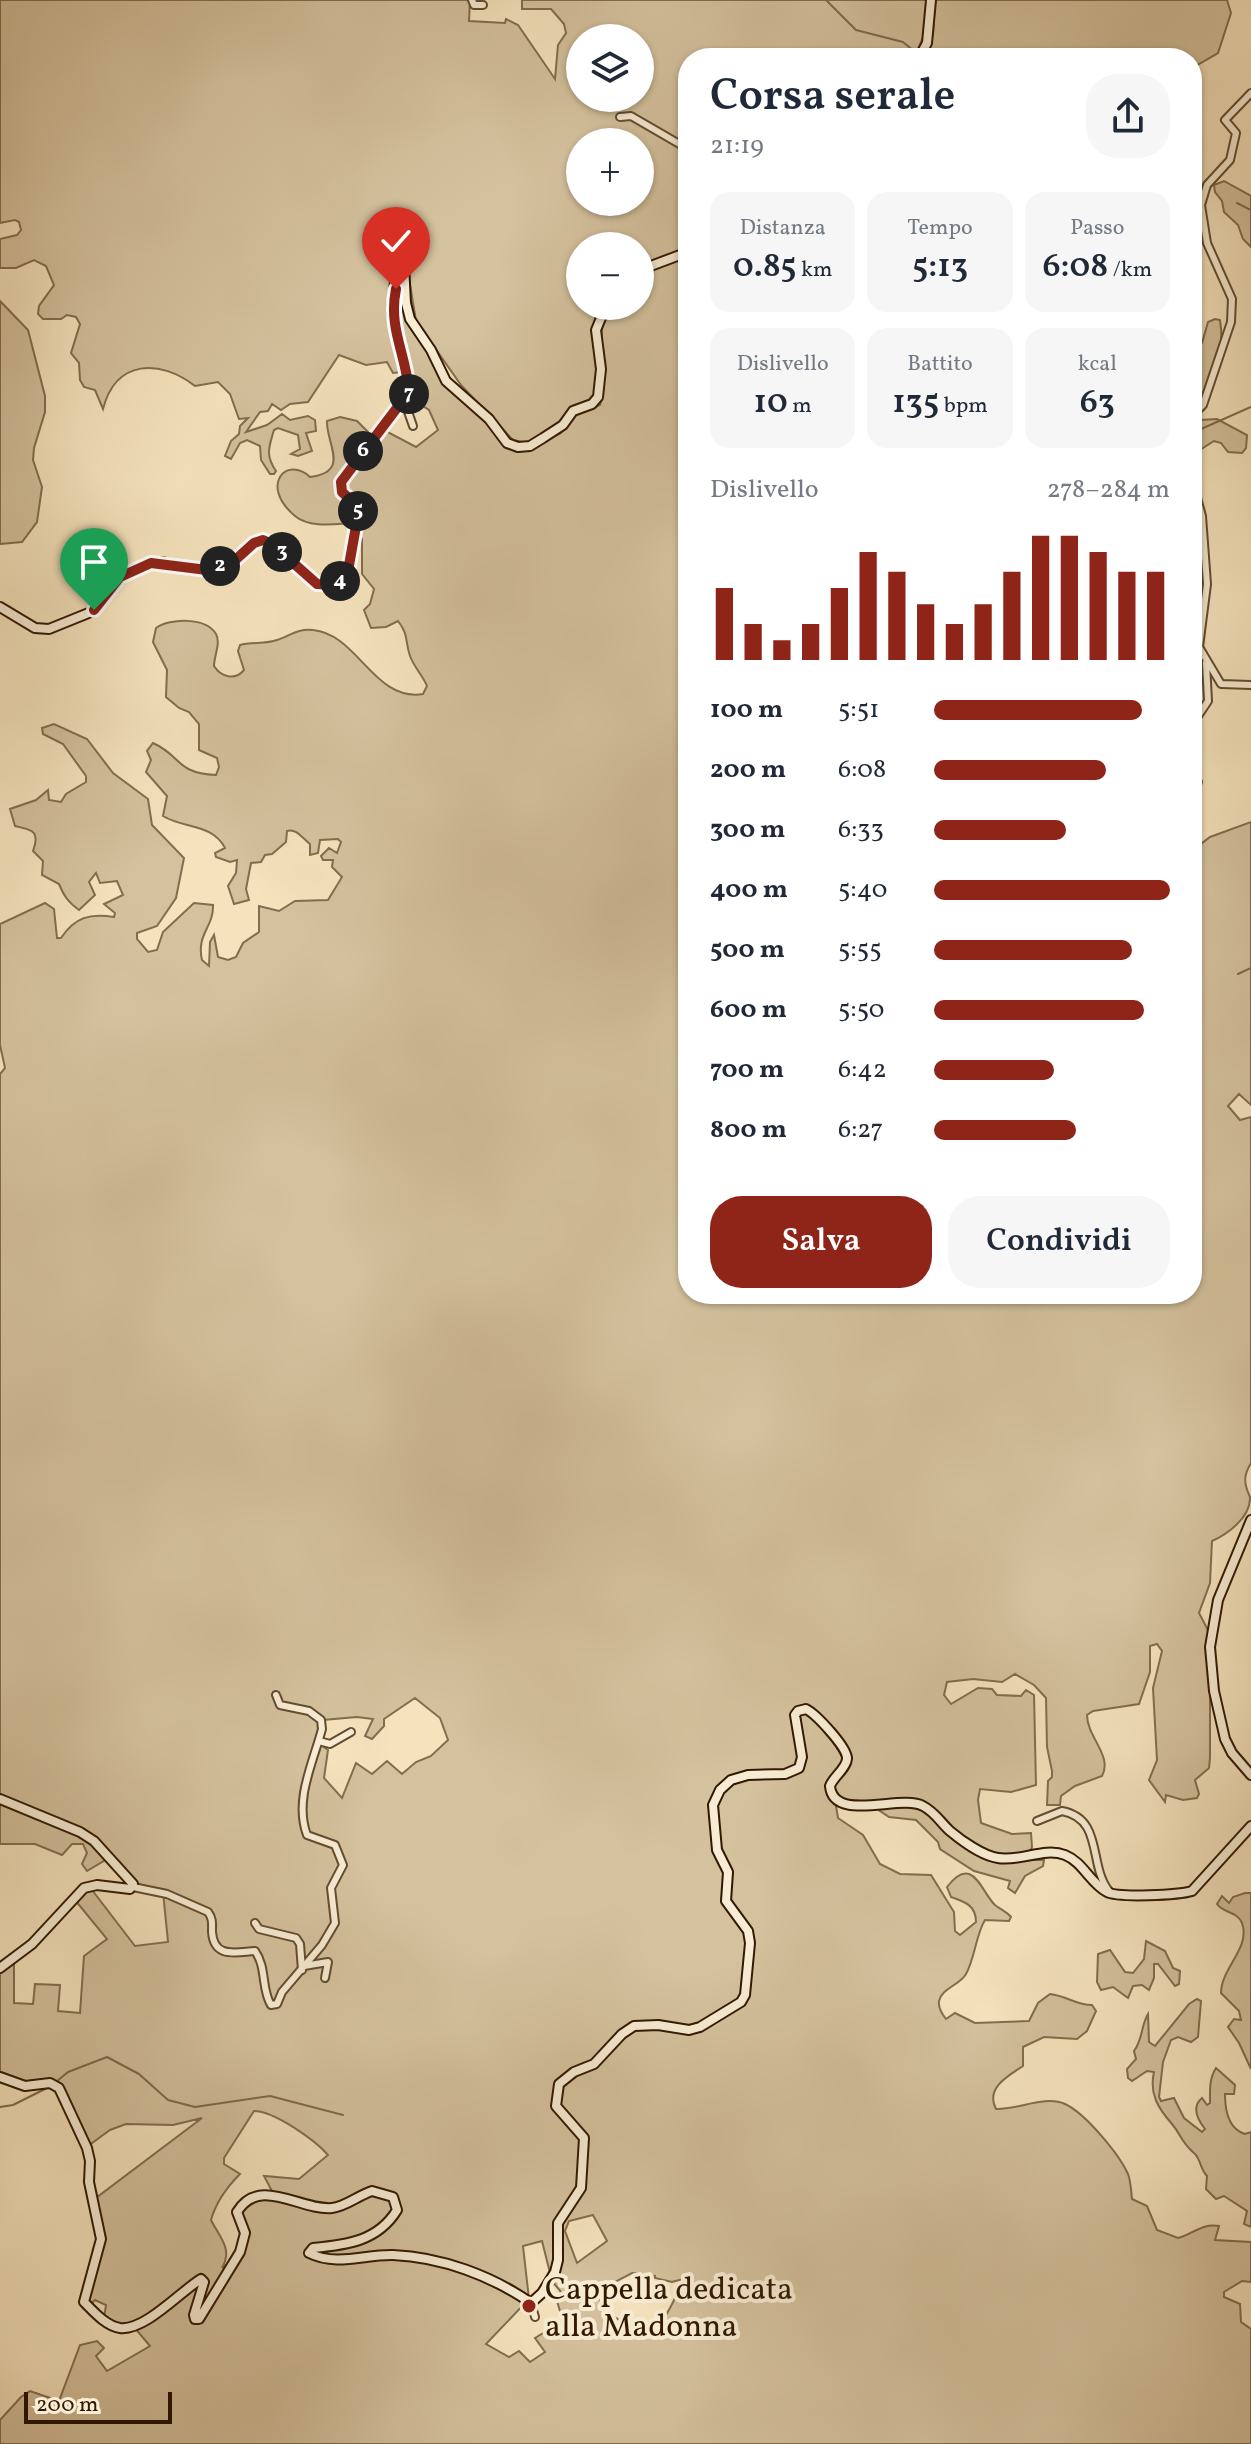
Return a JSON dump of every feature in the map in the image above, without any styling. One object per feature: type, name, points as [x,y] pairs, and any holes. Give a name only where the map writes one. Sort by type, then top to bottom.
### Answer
[{"type":"street","points":[[472,0],[474,5],[483,5]]},
{"type":"street","points":[[924,48],[931,0]]},
{"type":"street","points":[[1202,406],[1231,322],[1232,299],[1207,243],[1202,197],[1218,170],[1230,160],[1236,133],[1225,120],[1251,93]]},
{"type":"street","points":[[620,117],[631,116],[678,143]]},
{"type":"street","points":[[654,265],[678,256]]},
{"type":"street","points":[[0,607],[35,628],[49,629],[91,612],[120,577],[158,562],[192,570],[207,570],[233,562],[254,543],[265,540],[317,584],[326,587],[337,584],[348,571],[358,515],[355,504],[342,492],[341,482],[404,400],[409,387],[392,313],[397,261],[404,265],[406,303],[412,323],[428,345],[446,381],[493,423],[507,443],[518,447],[530,446],[554,432],[573,411],[590,405],[598,397],[601,369],[596,327],[599,320]]},
{"type":"street","points":[[404,400],[413,426]]},
{"type":"street","points":[[1202,516],[1207,591],[1202,617]]},
{"type":"street","points":[[1202,654],[1221,684],[1251,685]]},
{"type":"street","points":[[1202,710],[1208,701],[1206,663]]},
{"type":"street","points":[[1251,1520],[1218,1600],[1210,1647],[1214,1691],[1225,1739],[1232,1753],[1251,1775]]},
{"type":"street","points":[[0,1968],[32,1944],[84,1888],[97,1885],[133,1887],[167,1894],[208,1912],[213,1921],[214,1940],[222,1951],[228,1954],[255,1951],[262,1965],[267,1998],[271,2005],[277,2004],[282,1992],[335,1923],[331,1888],[343,1865],[335,1845],[306,1833],[302,1799],[319,1741],[321,1720],[315,1714],[280,1705],[276,1695]]},
{"type":"street","points":[[531,2303],[550,2280],[558,2260],[558,2223],[581,2188],[585,2147],[580,2132],[558,2111],[556,2091],[564,2078],[602,2057],[627,2029],[645,2025],[695,2029],[741,2002],[745,1995],[750,1943],[748,1931],[726,1901],[728,1872],[717,1850],[713,1805],[720,1790],[731,1780],[748,1775],[785,1774],[799,1768],[802,1757],[795,1715],[798,1711],[811,1711],[845,1751],[846,1764],[830,1786],[831,1795],[840,1803],[856,1806],[916,1803],[933,1813],[951,1832],[984,1853],[999,1859],[1061,1853],[1078,1863],[1106,1892],[1133,1896],[1192,1891],[1251,1826]]},
{"type":"street","points":[[319,1741],[330,1744],[351,1732]]},
{"type":"street","points":[[0,1799],[80,1832],[94,1841],[131,1880],[133,1887]]},
{"type":"street","points":[[1037,1821],[1062,1811],[1077,1816],[1085,1823],[1095,1844],[1098,1872],[1112,1893]]},
{"type":"street","points":[[255,1923],[259,1929],[296,1938],[300,1944],[303,1968]]},
{"type":"street","points":[[303,1968],[328,1962],[325,1978]]},
{"type":"street","points":[[0,2077],[25,2086],[50,2083],[59,2088],[87,2148],[89,2182],[101,2239],[83,2299],[106,2322],[122,2328],[143,2322],[200,2279],[204,2282],[194,2315],[197,2320],[240,2252],[245,2233],[237,2212],[244,2202],[255,2196],[278,2196],[321,2209],[336,2208],[372,2191],[393,2197],[397,2210],[389,2223],[373,2235],[350,2245],[313,2248],[309,2253],[354,2261],[390,2255],[437,2260],[486,2278],[531,2303],[535,2317]]},
{"type":"shaded area","points":[[0,0],[470,0],[469,21],[505,23],[506,19],[518,25],[555,79],[558,45],[566,33],[564,24],[551,9],[522,9],[522,0],[928,0],[925,33],[918,48],[678,48],[678,252],[654,261],[654,232],[566,232],[566,320],[595,320],[597,392],[585,408],[527,443],[513,440],[461,385],[416,321],[406,260],[395,259],[393,316],[402,372],[393,373],[387,362],[366,365],[339,355],[308,402],[290,404],[281,410],[272,404],[268,411],[260,412],[246,432],[267,425],[282,414],[290,420],[308,416],[315,420],[316,431],[306,433],[312,451],[298,456],[291,454],[300,449],[298,435],[278,428],[274,430],[269,451],[276,471],[274,474],[270,474],[261,460],[260,446],[247,440],[240,443],[231,459],[225,456],[231,441],[239,434],[240,426],[248,418],[239,419],[230,394],[218,382],[195,386],[168,371],[141,369],[118,381],[103,409],[95,390],[84,387],[80,380],[79,363],[71,353],[80,324],[76,317],[67,315],[61,319],[43,319],[38,314],[39,306],[54,285],[46,266],[34,260],[16,268],[0,268],[0,239],[17,235],[21,230],[19,222],[0,223]]},
{"type":"shaded area","points":[[935,0],[1227,0],[1231,13],[1218,53],[1202,62],[1202,48],[927,48],[933,35]]},
{"type":"shaded area","points":[[1224,181],[1251,196],[1251,247],[1243,239],[1238,225],[1224,212],[1222,201],[1215,192],[1214,185]]},
{"type":"shaded area","points":[[678,259],[678,1304],[1202,1304],[1202,843],[1210,837],[1251,822],[1251,1105],[1239,1094],[1228,1106],[1240,1120],[1251,1117],[1251,1463],[1245,1480],[1250,1497],[1242,1519],[1212,1541],[1210,1583],[1199,1613],[1210,1634],[1210,1758],[1209,1768],[1195,1780],[1199,1794],[1197,1798],[1183,1800],[1166,1795],[1165,1802],[1149,1780],[1157,1760],[1153,1688],[1162,1651],[1157,1644],[1150,1646],[1150,1672],[1139,1704],[1093,1711],[1087,1715],[1105,1769],[1102,1776],[1075,1786],[1061,1796],[1060,1805],[1047,1805],[1048,1781],[1052,1771],[1047,1747],[1046,1698],[1034,1685],[1015,1674],[1002,1682],[973,1679],[947,1682],[944,1695],[951,1704],[978,1688],[992,1689],[997,1695],[1021,1696],[1026,1690],[1034,1695],[1036,1785],[1011,1792],[980,1789],[978,1800],[981,1823],[1012,1834],[1031,1833],[1032,1847],[1026,1860],[1044,1860],[1043,1866],[1025,1876],[1015,1893],[1008,1888],[1010,1881],[974,1871],[940,1849],[938,1842],[916,1820],[889,1817],[874,1807],[836,1806],[838,1818],[863,1835],[880,1864],[900,1874],[931,1875],[954,1912],[955,1931],[960,1935],[976,1922],[976,1917],[969,1905],[951,1897],[947,1887],[956,1877],[964,1874],[976,1878],[995,1905],[1011,1917],[1009,1921],[985,1920],[966,1974],[939,2001],[946,2019],[955,2013],[975,2023],[1029,2021],[1038,2003],[1050,1994],[1092,2005],[1096,2011],[1087,2031],[1077,2039],[1044,2037],[1023,2047],[1023,2066],[1005,2078],[993,2095],[996,2109],[1049,2101],[1065,2104],[1101,2135],[1117,2156],[1128,2174],[1132,2199],[1147,2206],[1157,2230],[1178,2238],[1213,2225],[1219,2226],[1215,2240],[1251,2242],[1251,2282],[1242,2281],[1224,2292],[1224,2297],[1240,2304],[1241,2322],[1251,2329],[1251,2444],[0,2444],[0,2420],[21,2397],[30,2391],[59,2401],[80,2345],[97,2341],[104,2348],[96,2356],[107,2371],[150,2346],[135,2328],[117,2330],[104,2318],[106,2305],[95,2300],[89,2306],[80,2299],[98,2261],[102,2239],[96,2198],[202,2118],[173,2125],[126,2124],[110,2130],[88,2146],[54,2083],[27,2085],[0,2075],[0,1972],[14,1962],[14,2003],[33,2004],[35,1984],[60,1985],[58,2011],[80,2013],[84,1956],[107,1939],[75,1900],[84,1891],[92,1890],[135,1946],[168,1942],[163,1892],[136,1883],[95,1839],[0,1797],[0,1074],[5,1068],[0,1045],[0,924],[45,903],[54,909],[57,938],[61,938],[72,925],[84,918],[114,917],[115,913],[104,904],[123,895],[117,881],[100,883],[96,873],[89,882],[95,895],[79,910],[59,884],[42,875],[43,861],[33,851],[35,834],[15,826],[10,809],[36,800],[48,790],[49,800],[61,802],[66,794],[86,782],[86,776],[63,744],[43,734],[42,728],[54,724],[87,739],[113,773],[148,799],[152,825],[184,858],[176,898],[157,926],[137,933],[137,939],[148,952],[157,950],[163,932],[194,903],[213,905],[201,944],[202,960],[209,966],[210,942],[214,935],[218,957],[228,960],[236,957],[243,943],[259,932],[259,906],[279,911],[295,901],[328,900],[342,877],[332,867],[333,860],[323,860],[321,856],[329,848],[337,853],[341,842],[338,839],[320,840],[318,853],[310,855],[310,844],[297,832],[287,831],[286,842],[272,854],[265,855],[261,862],[251,863],[246,889],[249,900],[234,904],[228,886],[236,873],[237,860],[230,862],[216,857],[215,853],[225,848],[213,834],[163,816],[167,796],[146,772],[151,760],[147,751],[153,743],[193,771],[216,775],[219,767],[217,758],[199,750],[199,724],[189,712],[166,697],[167,670],[153,642],[156,628],[170,622],[188,621],[211,628],[218,641],[214,666],[224,675],[232,676],[244,670],[238,651],[240,645],[273,641],[299,631],[313,630],[329,634],[342,643],[391,688],[406,694],[423,694],[427,686],[412,660],[398,621],[386,627],[371,628],[364,610],[370,604],[374,589],[362,574],[362,539],[357,538],[360,514],[344,488],[384,430],[416,447],[438,430],[429,410],[412,399],[412,378],[398,313],[405,312],[435,364],[490,423],[500,439],[528,450],[561,433],[575,415],[600,405],[604,380],[603,320],[654,320],[654,267]],"holes":[[[415,1698],[440,1718],[448,1740],[431,1756],[416,1762],[402,1774],[387,1761],[372,1774],[356,1763],[342,1798],[324,1778],[328,1750],[317,1742],[323,1720],[373,1719],[365,1736],[372,1739],[384,1726],[384,1719]],[[254,2111],[294,2127],[328,2155],[299,2179],[264,2176],[273,2193],[240,2208],[243,2253],[222,2268],[226,2249],[211,2220],[222,2195],[240,2174],[224,2164],[224,2158]],[[593,2215],[607,2241],[577,2263],[565,2231],[569,2221]],[[542,2241],[552,2281],[561,2292],[557,2301],[563,2321],[535,2338],[545,2352],[530,2362],[519,2351],[509,2357],[486,2344],[529,2299],[523,2246]],[[632,2273],[672,2282],[683,2279],[666,2315],[645,2336],[636,2337],[629,2325],[610,2315],[612,2313],[594,2293]]]},
{"type":"shaded area","points":[[0,301],[28,330],[45,396],[45,412],[33,460],[42,487],[37,522],[22,542],[0,544]]},
{"type":"shaded area","points":[[1220,320],[1221,344],[1216,367],[1202,395],[1202,343],[1208,322]]},
{"type":"shaded area","points":[[340,417],[357,421],[371,435],[337,486],[338,497],[352,511],[351,523],[322,524],[301,520],[284,505],[279,494],[280,477],[292,470],[310,477],[330,469],[334,456],[327,421]]},
{"type":"shaded area","points":[[1217,419],[1247,435],[1246,448],[1242,453],[1228,452],[1221,443],[1214,441],[1202,449],[1202,420]]},
{"type":"shaded area","points":[[0,1802],[78,1834],[107,1859],[87,1871],[82,1864],[87,1853],[83,1844],[72,1844],[62,1855],[35,1844],[0,1844]]},
{"type":"shaded area","points":[[1251,1893],[1251,2069],[1228,2027],[1234,2019],[1241,2020],[1239,2011],[1221,1993],[1244,1932],[1237,1916],[1217,1904],[1222,1896],[1229,1903],[1233,1897]]},
{"type":"shaded area","points":[[1146,1941],[1165,1951],[1173,1968],[1180,1971],[1179,1984],[1175,1986],[1158,1964],[1154,1964],[1154,1978],[1149,1990],[1142,1985],[1133,1986],[1128,1998],[1113,1987],[1101,1990],[1097,1982],[1098,1954],[1110,1950],[1125,1972],[1133,1973],[1144,1959]]},
{"type":"shaded area","points":[[1197,1999],[1201,2001],[1198,2037],[1191,2042],[1178,2037],[1171,2040],[1163,2062],[1159,2097],[1161,2101],[1174,2098],[1184,2118],[1202,2132],[1205,2129],[1196,2109],[1202,2098],[1207,2105],[1210,2103],[1211,2081],[1216,2068],[1235,2085],[1234,2094],[1225,2094],[1226,2107],[1229,2118],[1239,2132],[1251,2132],[1251,2227],[1244,2224],[1247,2211],[1224,2196],[1216,2199],[1206,2189],[1207,2176],[1198,2159],[1156,2100],[1154,2072],[1147,2071],[1132,2081],[1128,2078],[1127,2069],[1136,2059],[1134,2051],[1148,2014],[1149,2042],[1155,2046],[1189,2004]]},
{"type":"waterway","points":[[826,0],[856,30],[903,42],[910,48]]},
{"type":"waterway","points":[[1237,203],[1251,210]]},
{"type":"waterway","points":[[1202,429],[1251,407]]},
{"type":"waterway","points":[[1238,974],[1251,968]]},
{"type":"waterway","points":[[56,2082],[68,2072],[107,2057],[139,2074],[168,2100],[195,2107],[270,2096],[343,2115]]},
{"type":"waterway","points":[[0,2107],[13,2105],[51,2086]]},
{"type":"place","name":"Cappella dedicata alla Madonna","points":[[529,2306]]},
{"type":"route","points":[[94,610],[120,577],[151,563],[163,562],[192,570],[207,570],[233,562],[254,543],[263,540],[272,544],[317,584],[329,587],[341,581],[347,573],[358,515],[358,508],[342,492],[341,482],[409,392],[393,326],[396,289]]}]
